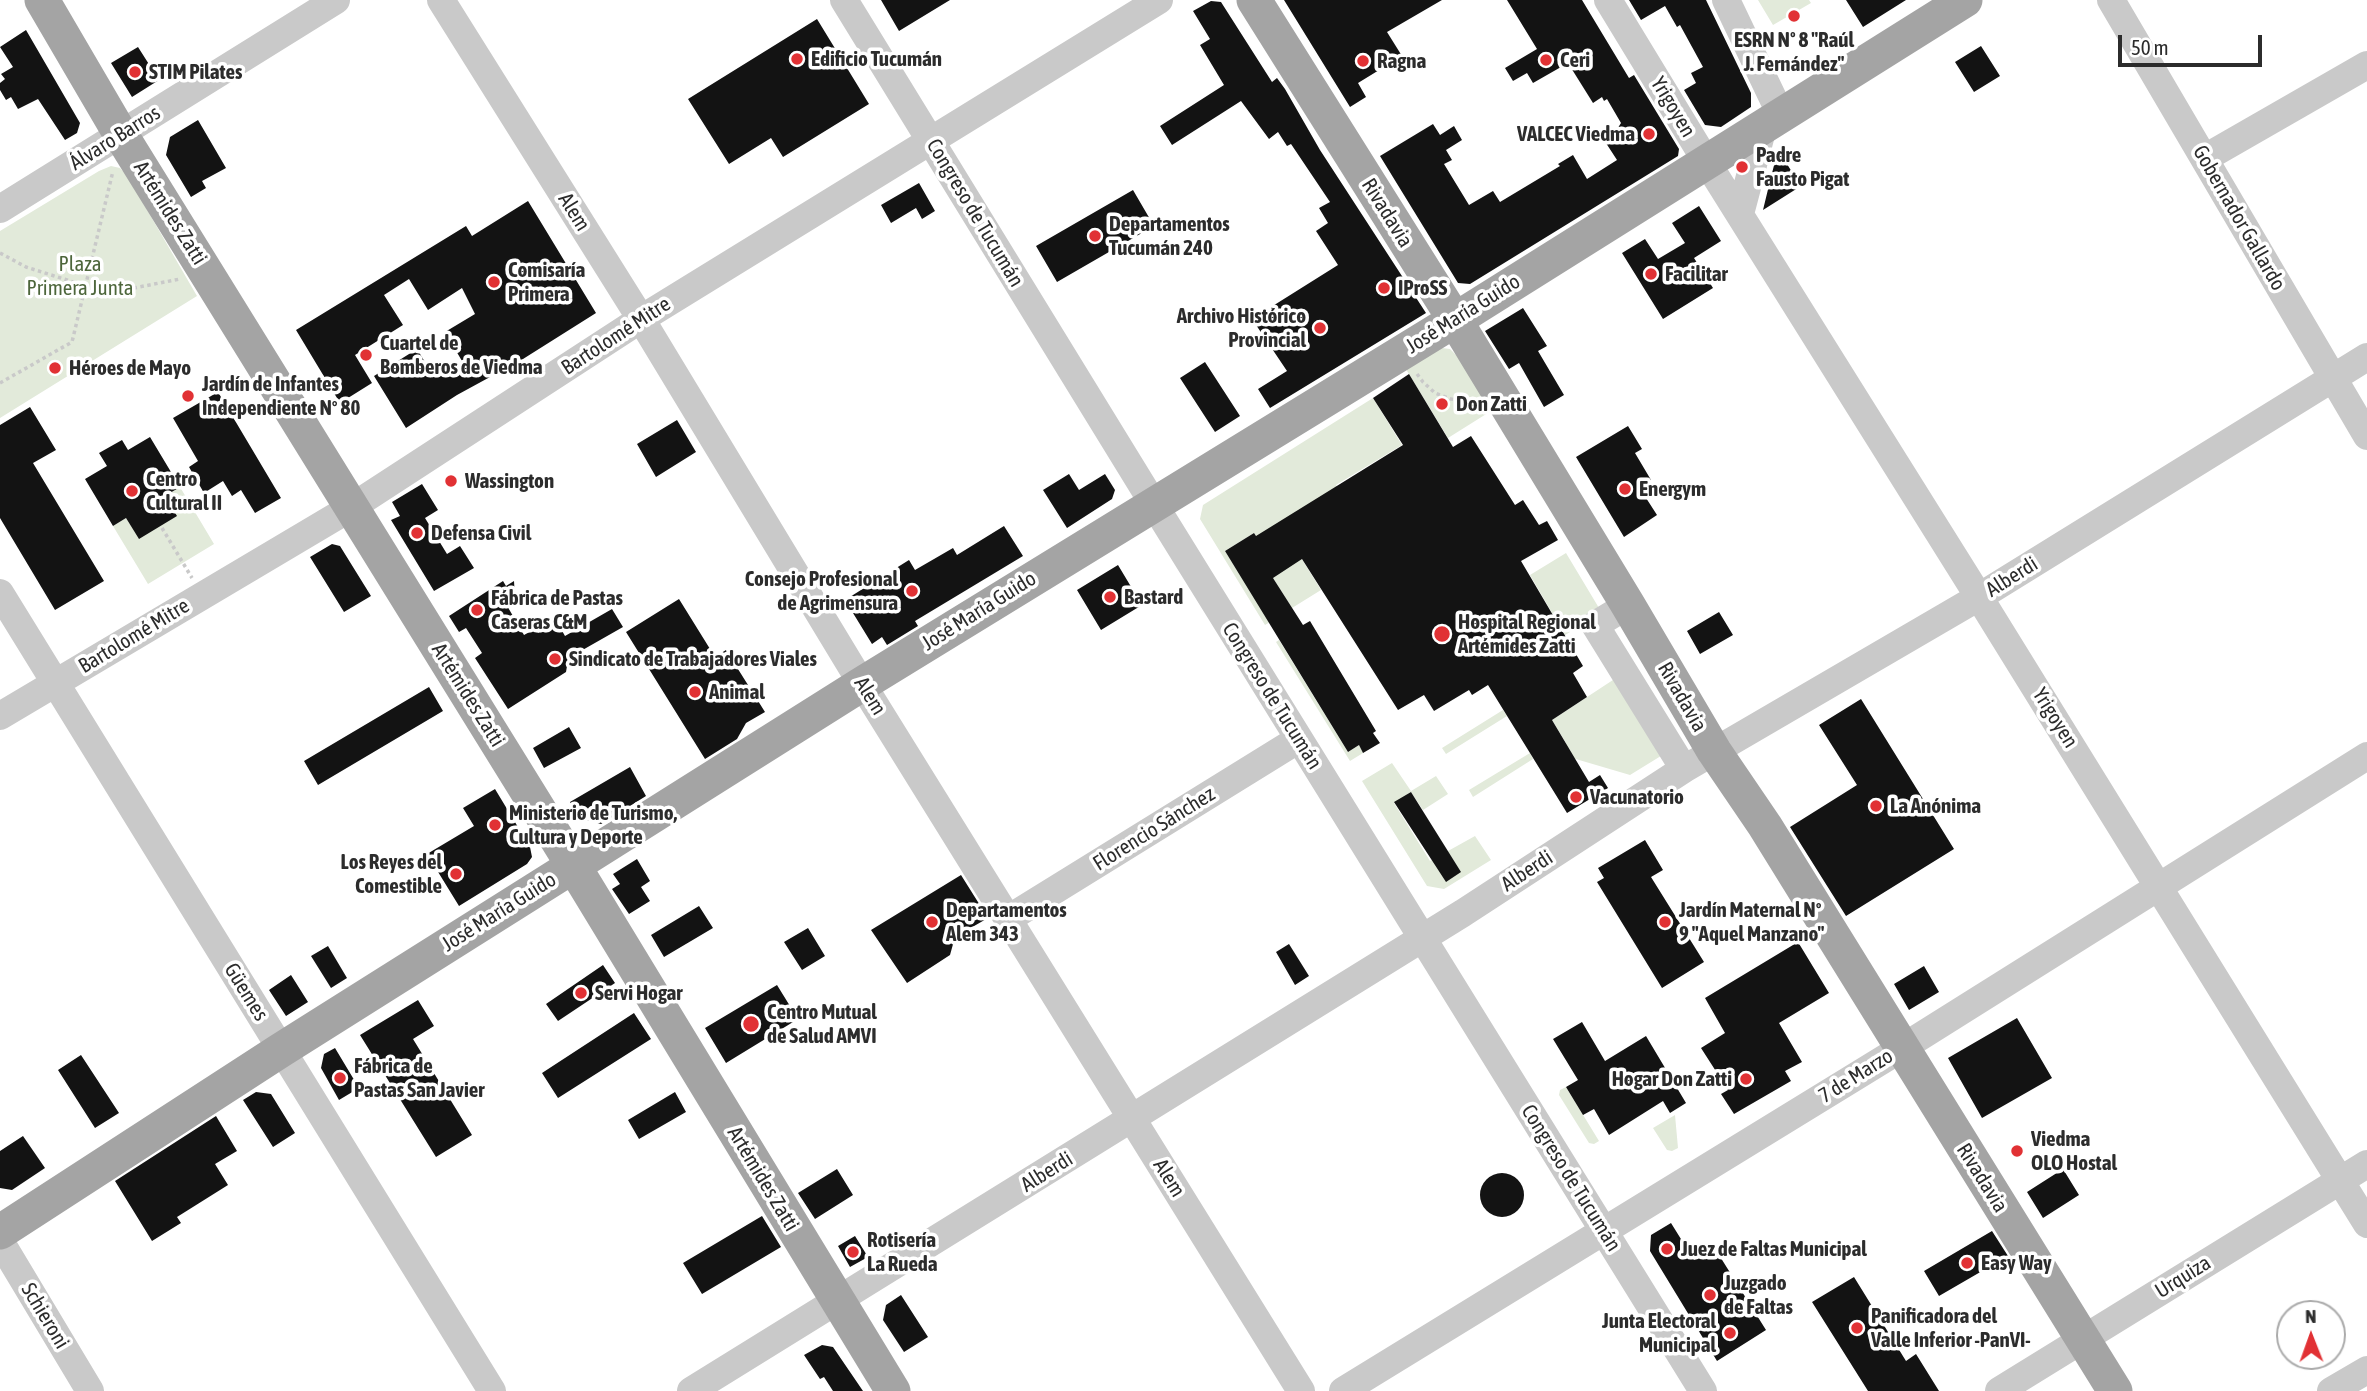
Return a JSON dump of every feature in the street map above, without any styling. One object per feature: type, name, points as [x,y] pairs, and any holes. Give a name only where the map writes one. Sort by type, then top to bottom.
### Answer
[{"type":"main road","name":"Artémides Zatti","points":[[41,0],[121,135],[573,865],[893,1391]]},
{"type":"main road","name":"Rivadavia","points":[[1254,0],[1455,320],[1714,751],[1765,826],[2115,1391]]},
{"type":"main road","name":"José María Guido","points":[[0,1232],[573,865],[1153,503],[1455,320],[1965,0]]},
{"type":"street","name":"Álvaro Barros","points":[[0,209],[336,0]]},
{"type":"street","name":"Alem","points":[[441,0],[641,319],[862,684],[1301,1391]]},
{"type":"street","name":"Congreso de Tucumán","points":[[844,0],[1703,1391]]},
{"type":"street","name":"Bartolomé Mitre","points":[[0,716],[352,507],[641,319],[1159,0]]},
{"type":"street","name":"Yrigoyen","points":[[1608,0],[2367,1224]]},
{"type":"street","points":[[1726,0],[1772,121],[1740,214]]},
{"type":"street","name":"Gobernador Gallardo","points":[[2111,0],[2367,436]]},
{"type":"street","points":[[2205,158],[2367,65]]},
{"type":"street","name":"Alberdi","points":[[691,1391],[1132,1119],[1684,769],[1979,597],[2367,357]]},
{"type":"street","name":"Güemes","points":[[0,593],[492,1391]]},
{"type":"street","points":[[1628,605],[1595,625],[1684,769]]},
{"type":"street","name":"Florencio Sánchez","points":[[1008,919],[1299,739]]},
{"type":"street","name":"7 de Marzo","points":[[1343,1391],[1902,1048],[2367,756]]},
{"type":"street","name":"Urquiza","points":[[1999,1391],[2367,1164]]},
{"type":"street","name":"Schieroni","points":[[0,1241],[90,1391]]},
{"type":"street","points":[[2331,1391],[2367,1370]]},
{"type":"path","points":[[0,383],[72,342],[121,135]]},
{"type":"path","points":[[0,253],[26,267],[86,286],[134,288],[192,276],[205,268]]},
{"type":"path","points":[[1403,352],[1423,382],[1435,393],[1464,401],[1479,398],[1496,388]]},
{"type":"path","points":[[162,528],[203,596]]},
{"type":"green space","points":[[1758,0],[1809,0],[1811,3],[1773,25]]},
{"type":"green space","name":"Plaza Primera Junta","points":[[111,166],[120,168],[128,177],[197,296],[0,418],[0,231]]},
{"type":"green space","points":[[1442,348],[1450,349],[1458,357],[1491,411],[1448,438],[1404,366]]},
{"type":"green space","points":[[1373,398],[1402,445],[1336,485],[1382,558],[1279,522],[1321,590],[1292,608],[1273,578],[1280,573],[1254,533],[1225,551],[1270,622],[1265,625],[1200,519],[1203,505]]},
{"type":"green space","points":[[180,487],[214,544],[148,584],[113,526],[126,518],[139,538],[165,496]]},
{"type":"green space","points":[[1566,553],[1602,613],[1565,635],[1530,575]]},
{"type":"green space","points":[[1279,640],[1348,752],[1359,745],[1363,753],[1350,761],[1276,642]]},
{"type":"green space","points":[[1616,678],[1669,751],[1630,775],[1552,752],[1566,743],[1552,720]]},
{"type":"green space","points":[[1503,710],[1507,716],[1446,754],[1442,748]]},
{"type":"green space","points":[[1530,753],[1533,759],[1473,797],[1469,790]]},
{"type":"green space","points":[[1392,763],[1411,791],[1436,776],[1448,794],[1423,810],[1411,792],[1394,803],[1430,861],[1475,836],[1491,860],[1444,889],[1427,886],[1362,781]]},
{"type":"green space","points":[[1566,1087],[1599,1141],[1594,1144],[1589,1143],[1559,1095],[1560,1090]]},
{"type":"green space","points":[[1675,1115],[1678,1148],[1672,1151],[1667,1150],[1653,1128]]},
{"type":"building","points":[[881,0],[950,0],[899,31]]},
{"type":"building","points":[[1284,0],[1442,0],[1387,32],[1402,56],[1358,83],[1366,97],[1350,107]]},
{"type":"building","points":[[1507,0],[1582,0],[1629,78],[1634,75],[1679,149],[1678,156],[1470,284],[1458,283],[1380,156],[1433,124],[1440,135],[1454,126],[1462,140],[1446,150],[1452,160],[1444,164],[1469,205],[1493,191],[1500,202],[1560,166],[1558,164],[1573,155],[1587,179],[1617,160],[1604,140],[1614,134],[1621,123],[1607,99],[1604,101],[1602,97],[1593,103],[1568,63],[1533,83],[1527,73],[1513,81],[1505,68],[1537,49]]},
{"type":"building","points":[[1629,0],[1706,0],[1751,93],[1751,107],[1721,127],[1705,125],[1684,90],[1696,83],[1691,73],[1703,67],[1680,25],[1677,27],[1665,6],[1641,20]]},
{"type":"building","points":[[1846,0],[1906,0],[1863,27]]},
{"type":"building","points":[[1211,1],[1221,2],[1272,82],[1277,78],[1285,89],[1320,150],[1426,313],[1270,408],[1258,389],[1287,371],[1252,319],[1338,265],[1316,231],[1328,223],[1319,208],[1330,202],[1291,144],[1287,146],[1278,132],[1269,139],[1241,101],[1172,145],[1160,126],[1224,85],[1200,45],[1210,39],[1193,11]]},
{"type":"building","name":"Edificio Tucumán","points":[[817,19],[869,104],[783,157],[771,138],[729,164],[688,99]]},
{"type":"building","points":[[26,30],[80,123],[77,133],[65,140],[38,99],[18,109],[11,97],[6,100],[0,90],[0,83],[5,79],[1,74],[13,67],[0,47]]},
{"type":"building","points":[[1981,46],[2000,76],[1974,92],[1955,62]]},
{"type":"building","name":"STIM Pilates","points":[[138,47],[159,80],[132,97],[111,63]]},
{"type":"building","points":[[198,120],[226,168],[202,181],[206,188],[191,197],[166,155],[170,137]]},
{"type":"building","points":[[1778,150],[1801,186],[1763,210],[1771,177]]},
{"type":"building","points":[[919,183],[935,211],[922,219],[916,208],[891,223],[881,205]]},
{"type":"building","name":"Departamentos Tucumán 240","points":[[1133,190],[1154,226],[1057,282],[1036,246]]},
{"type":"building","points":[[528,201],[596,313],[406,428],[374,376],[417,349],[434,377],[462,361],[445,332],[475,314],[462,288],[428,310],[409,279],[384,295],[403,325],[355,355],[372,383],[340,403],[296,330],[466,226],[472,236]]},
{"type":"building","points":[[1699,206],[1721,241],[1694,258],[1713,288],[1663,319],[1622,253],[1645,239],[1658,259],[1685,243],[1672,223]]},
{"type":"building","points":[[1523,308],[1547,346],[1538,351],[1564,395],[1544,407],[1519,363],[1509,369],[1485,331]]},
{"type":"building","points":[[1205,362],[1240,416],[1215,432],[1180,378]]},
{"type":"building","name":"Hospital Regional Artémides Zatti","points":[[1409,374],[1453,447],[1471,436],[1515,505],[1523,500],[1539,525],[1547,521],[1558,540],[1521,561],[1583,666],[1573,673],[1587,697],[1552,720],[1589,782],[1600,775],[1608,788],[1567,813],[1488,685],[1472,695],[1469,690],[1434,711],[1424,695],[1398,710],[1302,559],[1273,578],[1303,625],[1310,621],[1376,731],[1373,733],[1380,743],[1363,753],[1359,745],[1348,752],[1225,551],[1254,533],[1256,536],[1403,445],[1373,398]]},
{"type":"building","name":"Jardín de Infantes Independiente N° 80","points":[[218,392],[281,498],[255,513],[241,490],[232,496],[223,481],[204,493],[189,467],[198,461],[173,418]]},
{"type":"building","points":[[30,407],[56,450],[33,463],[104,581],[55,610],[0,518],[0,425]]},
{"type":"building","points":[[677,420],[696,452],[656,477],[637,444]]},
{"type":"building","points":[[1628,426],[1642,449],[1635,453],[1651,480],[1639,487],[1657,515],[1624,537],[1576,457]]},
{"type":"building","name":"Centro Cultural II","points":[[150,437],[180,487],[165,496],[177,516],[139,539],[126,518],[113,526],[85,479],[107,466],[99,453],[122,440],[128,450]]},
{"type":"building","points":[[1069,474],[1079,490],[1105,474],[1115,490],[1112,499],[1067,528],[1043,490]]},
{"type":"building","name":"Defensa Civil","points":[[422,484],[438,510],[425,518],[447,554],[460,546],[474,568],[434,591],[391,520],[400,516],[392,502]]},
{"type":"building","points":[[1004,526],[1023,556],[915,621],[918,626],[887,645],[882,637],[872,644],[845,600],[909,560],[915,570],[953,548],[957,555]]},
{"type":"building","points":[[332,544],[340,546],[371,596],[344,612],[310,557]]},
{"type":"building","points":[[1118,565],[1142,605],[1101,630],[1077,590]]},
{"type":"building","points":[[503,581],[506,586],[514,581],[515,598],[506,604],[524,635],[535,629],[538,633],[557,622],[565,636],[612,609],[623,627],[572,656],[575,661],[567,666],[566,672],[508,709],[475,658],[482,653],[466,628],[459,632],[449,616]]},
{"type":"building","name":"Animal","points":[[679,599],[715,657],[726,650],[765,712],[746,723],[737,739],[705,759],[626,632]]},
{"type":"building","points":[[1719,612],[1733,635],[1700,654],[1687,631]]},
{"type":"building","points":[[429,687],[443,711],[318,785],[304,761]]},
{"type":"building","name":"La Anónima","points":[[1861,699],[1954,849],[1846,916],[1790,827],[1857,785],[1819,725]]},
{"type":"building","points":[[569,727],[581,748],[544,768],[533,748]]},
{"type":"building","points":[[630,767],[646,796],[601,824],[579,818],[570,802]]},
{"type":"building","name":"Ministerio de Turismo, Cultura y Deporte","points":[[495,789],[530,847],[532,857],[527,864],[459,906],[427,854],[474,826],[463,808]]},
{"type":"building","points":[[1411,792],[1461,872],[1446,882],[1394,802]]},
{"type":"building","name":"Jardín Maternal N° 9 \"Aquel Manzano\"","points":[[1645,840],[1663,870],[1651,877],[1704,962],[1662,988],[1597,882],[1604,878],[1598,868]]},
{"type":"building","points":[[637,859],[650,881],[641,887],[650,901],[629,914],[612,889],[620,884],[613,874]]},
{"type":"building","name":"Departamentos Alem 343","points":[[961,875],[988,918],[955,937],[950,955],[907,983],[871,930]]},
{"type":"building","points":[[699,906],[713,928],[664,957],[651,935]]},
{"type":"building","points":[[808,928],[825,956],[802,970],[784,942]]},
{"type":"building","points":[[1798,942],[1829,993],[1779,1023],[1802,1062],[1785,1071],[1791,1081],[1734,1114],[1721,1094],[1728,1090],[1701,1048],[1725,1033],[1705,998]]},
{"type":"building","points":[[1289,944],[1309,976],[1295,985],[1276,952]]},
{"type":"building","points":[[328,946],[347,978],[331,988],[311,956]]},
{"type":"building","name":"Servi Hogar","points":[[603,965],[615,983],[558,1021],[546,1004]]},
{"type":"building","points":[[1924,966],[1939,992],[1909,1010],[1894,984]]},
{"type":"building","points":[[291,975],[308,1002],[286,1016],[269,990]]},
{"type":"building","name":"Centro Mutual de Salud AMVI","points":[[777,985],[798,1019],[726,1063],[705,1028]]},
{"type":"building","points":[[418,1000],[434,1026],[413,1039],[472,1135],[436,1157],[360,1035]]},
{"type":"building","points":[[634,1013],[651,1039],[558,1098],[542,1073]]},
{"type":"building","points":[[2017,1018],[2052,1078],[1982,1118],[1948,1058]]},
{"type":"building","points":[[1582,1022],[1605,1061],[1646,1036],[1686,1103],[1670,1113],[1663,1101],[1609,1135],[1594,1109],[1583,1115],[1566,1087],[1578,1080],[1553,1039]]},
{"type":"building","name":"Fábrica de Pastas San Javier","points":[[335,1048],[359,1088],[339,1100],[321,1068],[324,1054]]},
{"type":"building","points":[[81,1055],[119,1113],[95,1128],[58,1070]]},
{"type":"building","points":[[256,1092],[271,1094],[295,1133],[273,1147],[243,1100]]},
{"type":"building","points":[[675,1092],[686,1112],[639,1139],[628,1120]]},
{"type":"building","points":[[216,1116],[237,1151],[215,1164],[228,1185],[177,1217],[181,1223],[152,1241],[115,1181]]},
{"type":"building","points":[[23,1136],[45,1168],[12,1190],[0,1188],[0,1151]]},
{"type":"building","points":[[837,1169],[853,1195],[815,1219],[798,1193]]},
{"type":"building","points":[[2063,1169],[2079,1195],[2043,1218],[2027,1192]]},
{"type":"building","points":[[1502,1173],[1518,1179],[1524,1195],[1518,1211],[1502,1217],[1486,1211],[1480,1195],[1486,1179]]},
{"type":"building","points":[[762,1216],[781,1247],[702,1294],[683,1263]]},
{"type":"building","name":"Juzgado de Faltas","points":[[1671,1223],[1694,1260],[1714,1247],[1766,1330],[1717,1361],[1650,1251],[1651,1235]]},
{"type":"building","name":"Easy Way","points":[[1992,1231],[2008,1256],[1939,1296],[1924,1271]]},
{"type":"building","name":"Rotisería La Rueda","points":[[855,1236],[868,1257],[850,1267],[838,1246]]},
{"type":"building","name":"Panificadora del Valle Inferior -PanVI-","points":[[1854,1277],[1906,1361],[1916,1354],[1939,1391],[1868,1391],[1812,1302]]},
{"type":"building","points":[[901,1295],[928,1337],[904,1352],[883,1320],[886,1305]]},
{"type":"building","points":[[822,1345],[833,1347],[863,1391],[833,1391],[824,1377],[820,1379],[804,1355]]},
{"type":"place","name":"ESRN Nº 8 \"Raúl J. Fernández\"","points":[[1794,16]]},
{"type":"place","name":"Edificio Tucumán","points":[[797,59]]},
{"type":"place","name":"Ceri","points":[[1546,60]]},
{"type":"place","name":"Ragna","points":[[1363,61]]},
{"type":"place","name":"STIM Pilates","points":[[135,72]]},
{"type":"place","name":"VALCEC Viedma","points":[[1649,134]]},
{"type":"place","name":"Padre Fausto Pigat","points":[[1742,167]]},
{"type":"place","name":"Departamentos Tucumán 240","points":[[1095,236]]},
{"type":"place","name":"Facilitar","points":[[1651,274]]},
{"type":"place","name":"Comisaría Primera","points":[[494,282]]},
{"type":"place","name":"IProSS","points":[[1384,288]]},
{"type":"place","name":"Archivo Histórico Provincial","points":[[1320,328]]},
{"type":"place","name":"Cuartel de Bomberos de Viedma","points":[[366,355]]},
{"type":"place","name":"Héroes de Mayo","points":[[55,368]]},
{"type":"place","name":"Jardín de Infantes Independiente N° 80","points":[[188,396]]},
{"type":"place","name":"Don Zatti","points":[[1442,404]]},
{"type":"place","name":"Wassington","points":[[451,481]]},
{"type":"place","name":"Energym","points":[[1625,489]]},
{"type":"place","name":"Centro Cultural II","points":[[132,491]]},
{"type":"place","name":"Defensa Civil","points":[[417,533]]},
{"type":"place","name":"Consejo Profesional de Agrimensura","points":[[912,591]]},
{"type":"place","name":"Bastard","points":[[1110,597]]},
{"type":"place","name":"Fábrica de Pastas Caseras C&M","points":[[477,610]]},
{"type":"place","name":"Hospital Regional Artémides Zatti","points":[[1442,634]]},
{"type":"place","name":"Sindicato de Trabajadores Viales","points":[[555,659]]},
{"type":"place","name":"Animal","points":[[695,692]]},
{"type":"place","name":"Vacunatorio","points":[[1576,797]]},
{"type":"place","name":"La Anónima","points":[[1876,806]]},
{"type":"place","name":"Ministerio de Turismo, Cultura y Deporte","points":[[495,825]]},
{"type":"place","name":"Los Reyes del Comestible","points":[[456,874]]},
{"type":"place","name":"Departamentos Alem 343","points":[[932,922]]},
{"type":"place","name":"Jardín Maternal N° 9 \"Aquel Manzano\"","points":[[1665,922]]},
{"type":"place","name":"Servi Hogar","points":[[581,993]]},
{"type":"place","name":"Centro Mutual de Salud AMVI","points":[[751,1024]]},
{"type":"place","name":"Fábrica de Pastas San Javier","points":[[340,1078]]},
{"type":"place","name":"Hogar Don Zatti","points":[[1746,1079]]},
{"type":"place","name":"Viedma OLO Hostal","points":[[2017,1151]]},
{"type":"place","name":"Juez de Faltas Municipal","points":[[1667,1249]]},
{"type":"place","name":"Rotisería La Rueda","points":[[853,1252]]},
{"type":"place","name":"Easy Way","points":[[1967,1263]]},
{"type":"place","name":"Juzgado de Faltas","points":[[1710,1295]]},
{"type":"place","name":"Panificadora del Valle Inferior -PanVI-","points":[[1857,1328]]},
{"type":"place","name":"Junta Electoral Municipal","points":[[1730,1333]]}]
